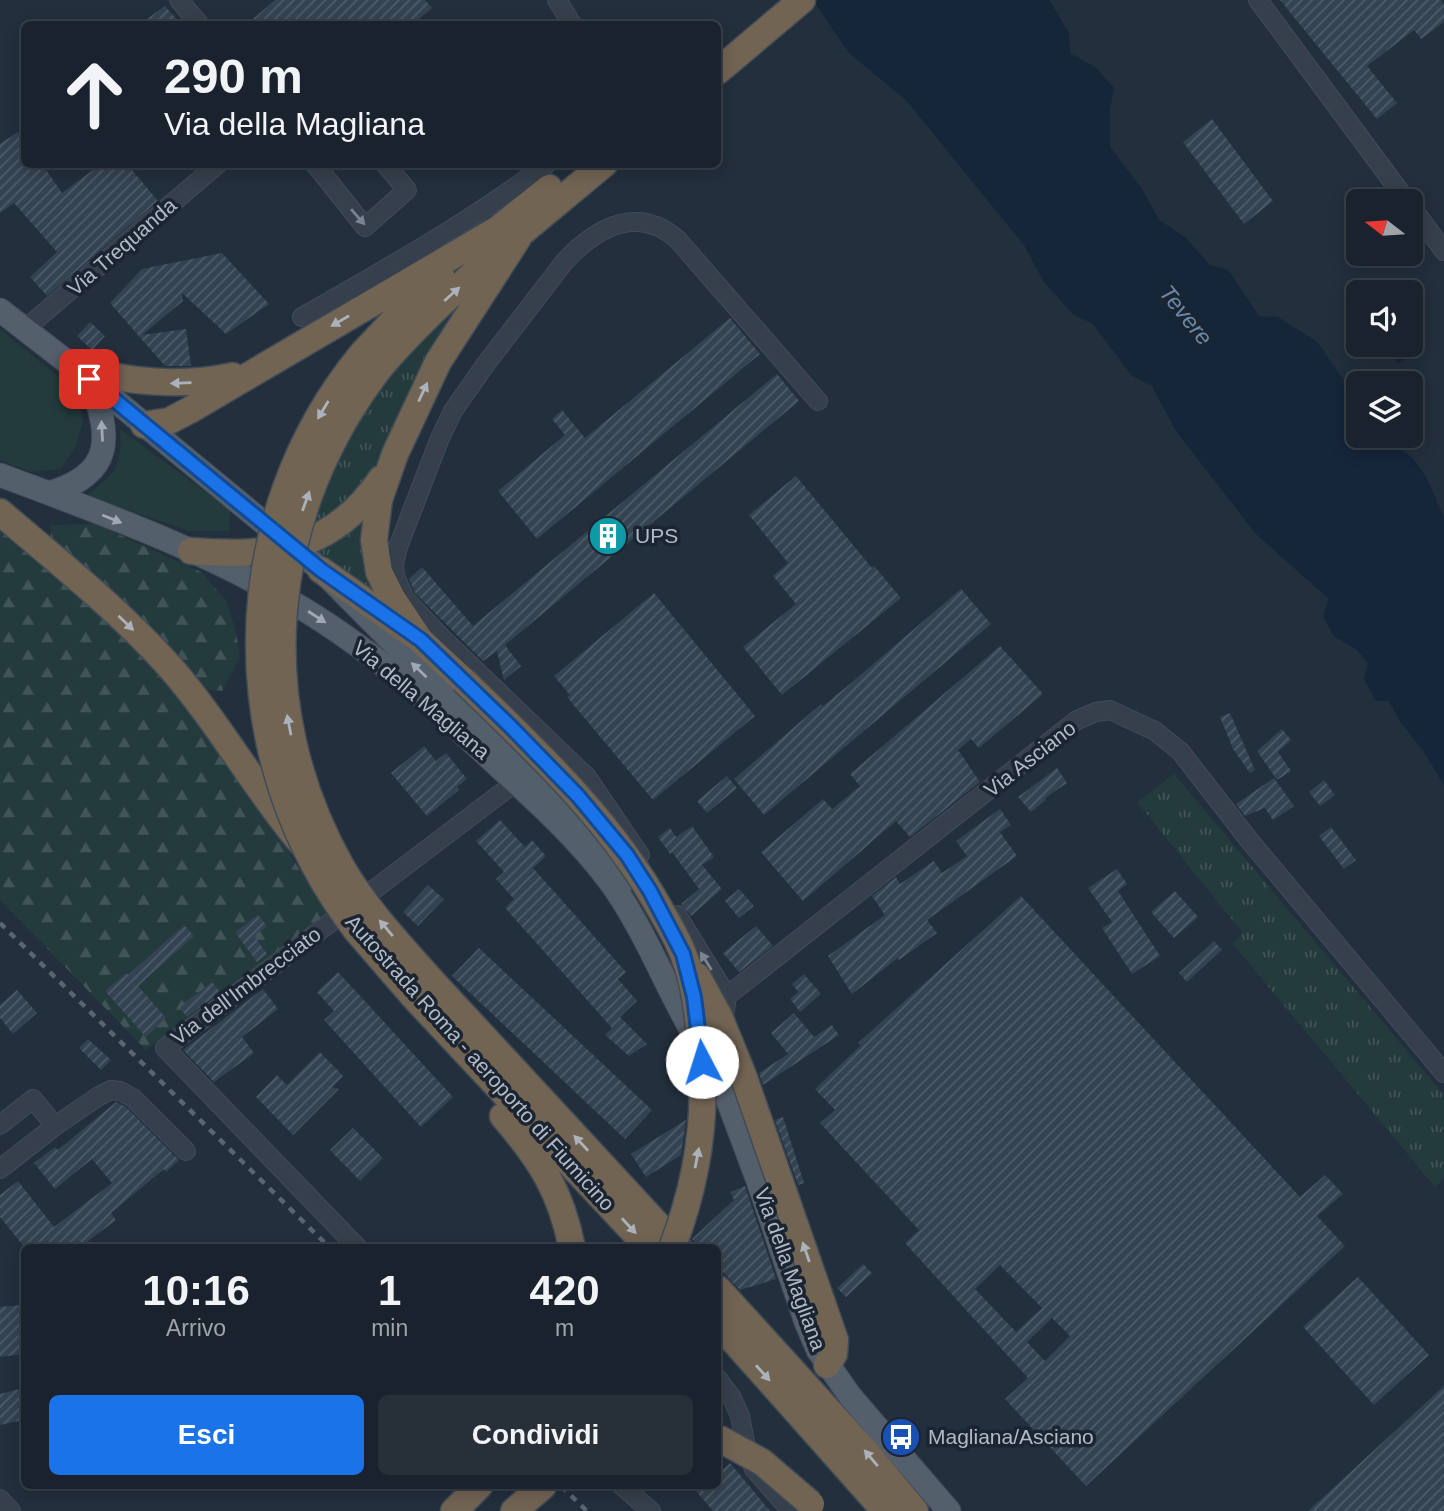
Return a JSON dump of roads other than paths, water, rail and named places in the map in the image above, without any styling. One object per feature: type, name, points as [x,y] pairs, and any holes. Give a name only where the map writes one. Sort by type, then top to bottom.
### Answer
[{"type":"highway","points":[[721,48],[778,0]]},
{"type":"highway","points":[[721,68],[802,0]]},
{"type":"highway","points":[[421,640],[387,590],[379,572],[374,548],[379,500],[395,454],[443,352],[509,233],[574,168]]},
{"type":"highway","points":[[144,425],[169,421],[249,374],[509,233],[598,168]]},
{"type":"highway","name":"Autostrada Roma - aeroporto di Fiumicino","points":[[509,233],[424,290],[394,335],[372,360],[341,381],[301,452],[279,506],[264,573],[259,635],[263,708],[276,769],[302,844],[346,918],[415,997],[661,1241]]},
{"type":"highway","name":"Autostrada Roma - aeroporto di Fiumicino","points":[[372,360],[349,412],[320,464],[302,512],[290,559],[283,608],[282,660],[287,714],[298,765],[335,855],[379,921],[661,1241]]},
{"type":"highway","points":[[82,374],[164,384],[249,374]]},
{"type":"highway","points":[[191,551],[274,551],[293,547],[322,534],[346,517],[373,489],[395,454]]},
{"type":"highway","points":[[0,512],[127,623],[169,666],[212,719],[271,806],[302,844]]},
{"type":"highway","points":[[321,570],[421,640],[463,680],[562,779],[617,841],[650,891],[705,989],[728,1037],[754,1105],[831,1352]]},
{"type":"highway","points":[[661,1241],[694,1173],[701,1129],[703,1095],[698,1016],[683,954]]},
{"type":"highway","points":[[415,997],[455,1059],[538,1158],[560,1204],[571,1244]]},
{"type":"highway","points":[[721,1292],[915,1511]]},
{"type":"highway","points":[[721,1326],[885,1511]]},
{"type":"highway","points":[[721,1440],[762,1462],[807,1508]]},
{"type":"highway","points":[[454,1511],[476,1489]]},
{"type":"highway","points":[[510,1500],[536,1489]]},
{"type":"main road","name":"Via della Magliana","points":[[0,310],[321,570],[449,699],[569,809],[618,866],[656,927],[696,1013],[757,1178],[806,1322],[831,1352],[850,1396],[949,1511]]},
{"type":"main road","points":[[49,493],[78,482],[93,470],[100,459],[103,423],[98,404],[82,374]]},
{"type":"main road","name":"Via della Magliana","points":[[0,475],[191,551],[273,592],[341,634],[401,678],[575,838],[613,887],[717,1072]]},
{"type":"street","points":[[179,0],[196,21]]},
{"type":"street","points":[[557,0],[570,21]]},
{"type":"street","points":[[1258,0],[1399,189]]},
{"type":"street","name":"Via Trequanda","points":[[25,329],[213,168]]},
{"type":"street","points":[[318,168],[365,226],[407,190],[388,168]]},
{"type":"street","points":[[302,317],[500,200],[542,168]]},
{"type":"street","points":[[1423,222],[1444,251]]},
{"type":"street","points":[[727,996],[618,820],[593,785],[571,760],[443,639],[405,599],[399,588],[394,564],[440,438],[453,411],[565,261],[582,243],[598,232],[630,223],[654,225],[678,240],[818,401]]},
{"type":"street","name":"Via Asciano","points":[[727,996],[1077,720],[1096,712],[1110,710],[1155,731],[1180,751],[1249,840],[1444,1073]]},
{"type":"street","name":"Via dell'Imbrecciato","points":[[354,1244],[165,1048],[516,782]]},
{"type":"street","points":[[569,809],[593,785]]},
{"type":"street","name":"Via della Magliana","points":[[717,1072],[727,996]]},
{"type":"street","points":[[0,1169],[103,1093],[120,1091],[138,1103],[186,1151]]},
{"type":"street","points":[[0,1125],[33,1099],[55,1126]]},
{"type":"street","points":[[721,1383],[740,1416],[747,1452],[754,1469],[807,1508]]},
{"type":"street","points":[[625,1489],[651,1511]]},
{"type":"street","points":[[0,1499],[11,1511]]},
{"type":"water","name":"Tevere","points":[[813,0],[1049,0],[1069,33],[1070,53],[1095,67],[1114,88],[1110,109],[1110,147],[1142,189],[1159,220],[1186,238],[1210,265],[1228,270],[1259,316],[1278,317],[1317,342],[1346,383],[1346,448],[1399,448],[1418,465],[1428,482],[1444,518],[1444,785],[1389,701],[1376,701],[1364,679],[1368,663],[1357,650],[1334,636],[1323,617],[1329,599],[1256,534],[1176,431],[1152,386],[1132,376],[1093,324],[1073,314],[1044,282],[1024,245],[906,100],[849,53]]},
{"type":"water","points":[[1394,357],[1407,357],[1398,363]]},
{"type":"railway","points":[[0,923],[326,1244]]},
{"type":"railway","points":[[564,1489],[587,1511]]},
{"type":"place","name":"UPS","points":[[608,536]]},
{"type":"place","name":"Magliana/Asciano","points":[[901,1437]]}]
